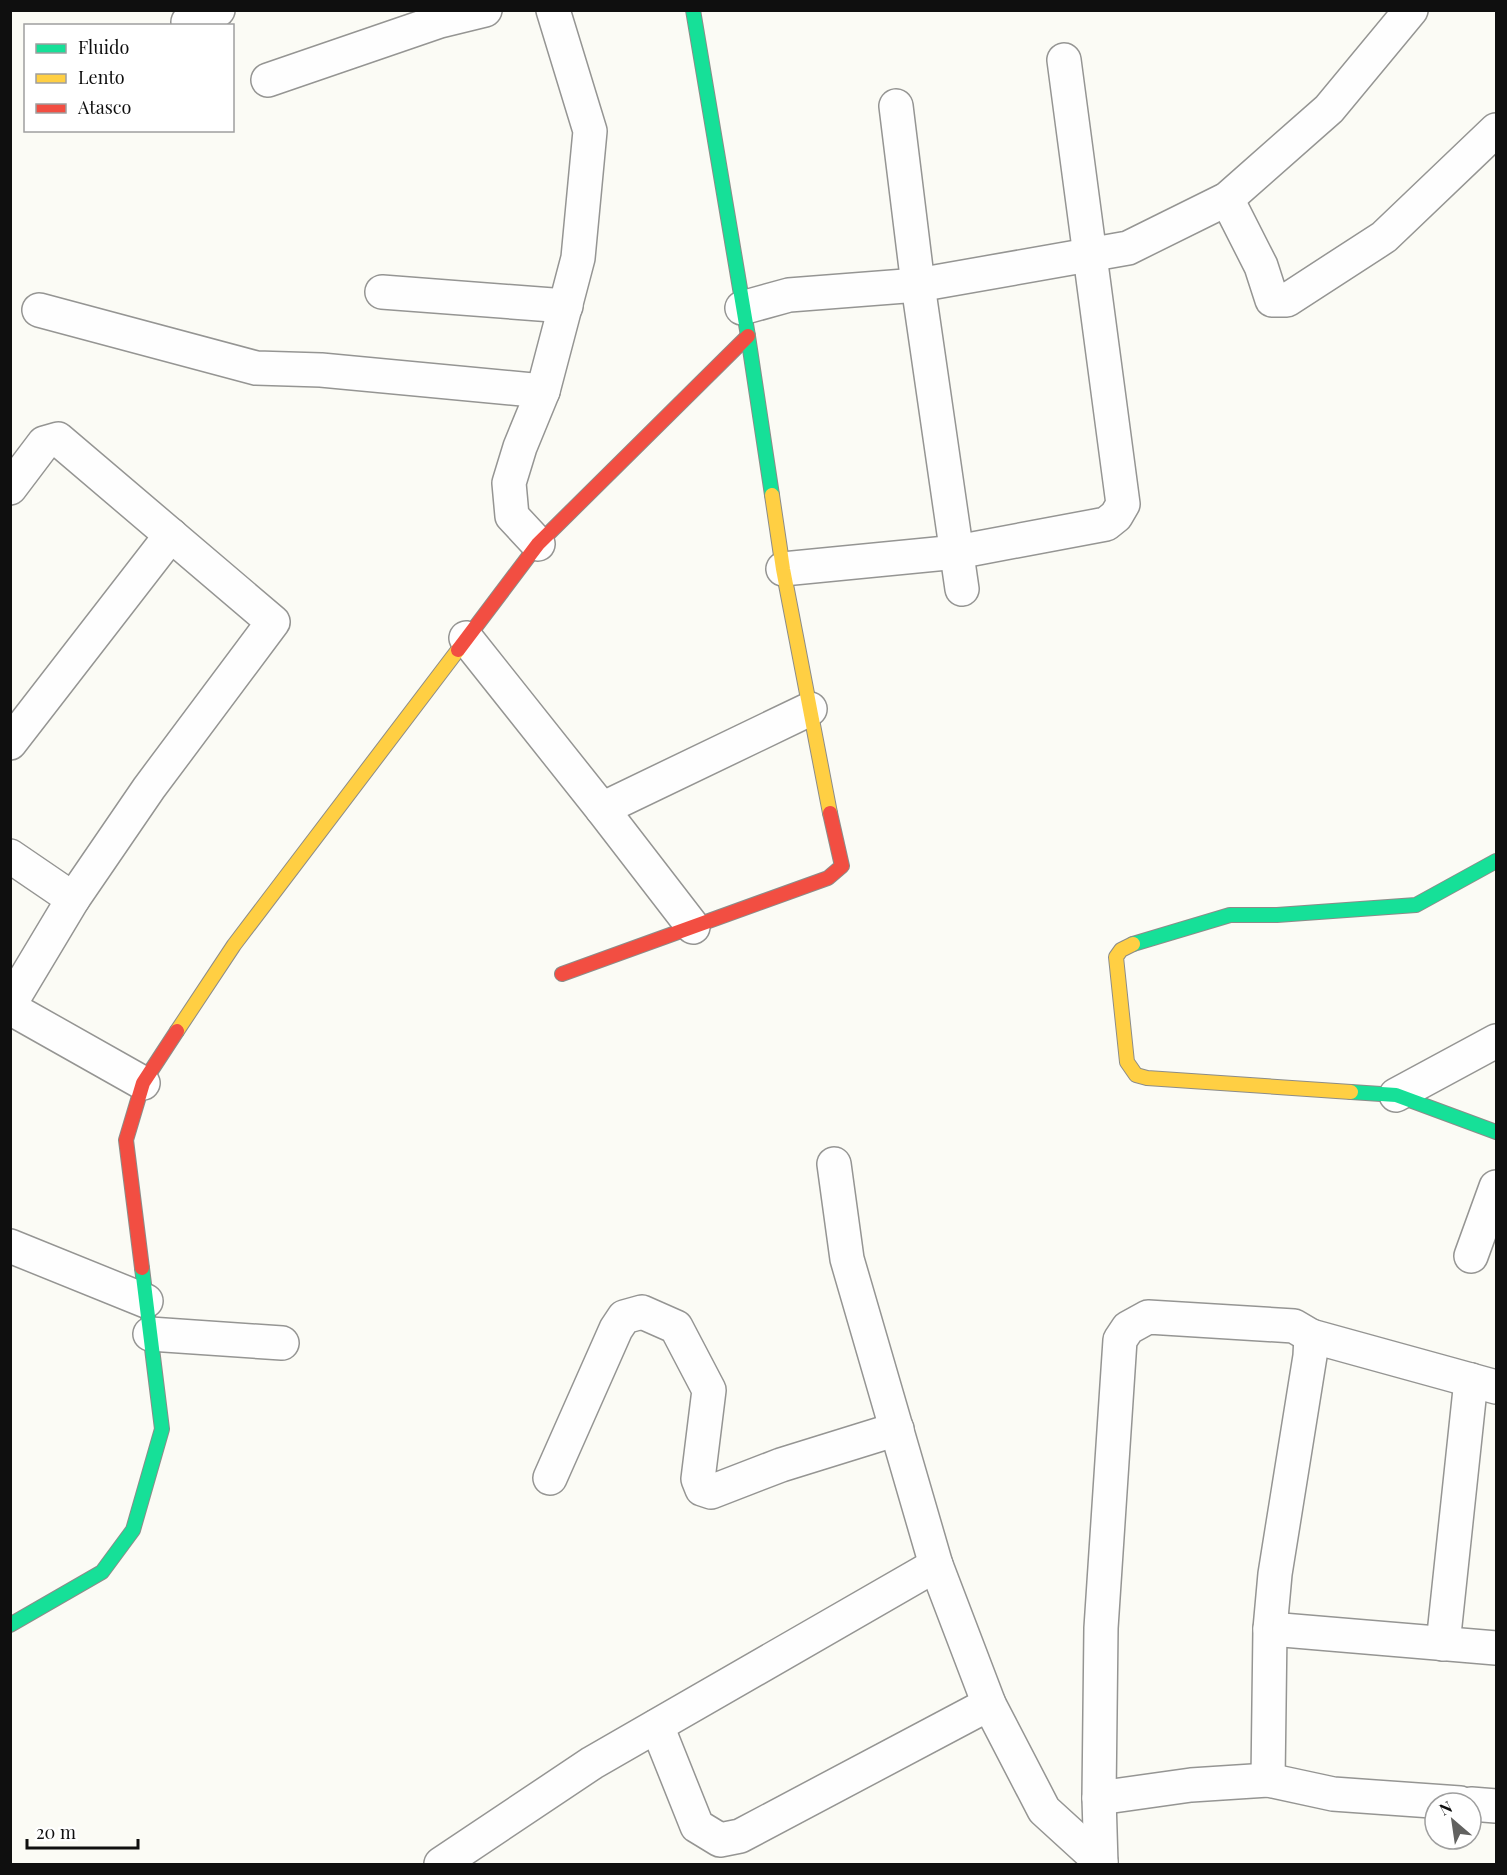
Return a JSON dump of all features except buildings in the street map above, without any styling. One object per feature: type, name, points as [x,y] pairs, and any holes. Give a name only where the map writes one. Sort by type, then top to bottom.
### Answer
[{"type":"street","points":[[268,80],[440,21],[485,10]]},
{"type":"street","points":[[538,544],[512,516],[509,483],[520,447],[543,391],[567,306],[578,258],[590,131],[553,10]]},
{"type":"street","points":[[562,975],[828,878],[842,866],[828,807],[783,569],[693,10]]},
{"type":"street","points":[[10,1625],[102,1572],[133,1530],[162,1429],[126,1140],[143,1083],[234,945],[538,544],[745,322],[789,295],[918,285],[1128,248],[1227,199],[1329,109],[1411,10]]},
{"type":"street","points":[[783,569],[957,552],[1106,524],[1116,516],[1123,504],[1064,60]]},
{"type":"street","points":[[896,106],[918,285],[962,589]]},
{"type":"street","points":[[1227,199],[1261,266],[1272,300],[1287,300],[1384,237],[1497,130]]},
{"type":"street","points":[[382,292],[567,306]]},
{"type":"street","points":[[39,310],[256,368],[321,370],[543,391]]},
{"type":"street","points":[[10,488],[44,443],[58,439],[273,622],[149,788],[73,899],[10,1006],[143,1083]]},
{"type":"street","points":[[10,743],[171,535]]},
{"type":"street","points":[[466,638],[693,927]]},
{"type":"street","points":[[602,809],[810,709]]},
{"type":"street","points":[[10,856],[73,899]]},
{"type":"street","points":[[1497,861],[1416,905],[1277,915],[1230,915],[1133,944],[1121,950],[1116,957],[1127,1062],[1136,1075],[1148,1078],[1396,1095],[1497,1132]]},
{"type":"street","points":[[1396,1095],[1497,1041]]},
{"type":"street","points":[[834,1164],[847,1259],[936,1565],[989,1704],[1044,1810],[1101,1863]]},
{"type":"street","points":[[1471,1256],[1497,1187]]},
{"type":"street","points":[[10,1246],[146,1301]]},
{"type":"street","points":[[550,1478],[616,1329],[624,1317],[642,1312],[676,1327],[709,1390],[698,1479],[702,1490],[711,1492],[781,1465],[897,1429]]},
{"type":"street","points":[[1101,1863],[1099,1798],[1101,1628],[1120,1340],[1128,1328],[1148,1317],[1294,1326],[1311,1336],[1484,1383],[1443,1644]]},
{"type":"street","points":[[150,1334],[282,1343]]},
{"type":"street","points":[[1268,1780],[1270,1629],[1275,1574],[1310,1356],[1311,1336]]},
{"type":"street","points":[[441,1864],[592,1763],[936,1565]]},
{"type":"street","points":[[1270,1629],[1497,1648]]},
{"type":"street","points":[[657,1726],[697,1826],[720,1840],[740,1836],[989,1704]]},
{"type":"street","points":[[1099,1798],[1191,1785],[1268,1780],[1333,1794],[1423,1800]]},
{"type":"traffic: fast","points":[[693,10],[748,336],[772,495]]},
{"type":"traffic: fast","points":[[1133,944],[1230,915],[1277,915],[1416,905],[1496,861]]},
{"type":"traffic: fast","points":[[1351,1092],[1396,1095],[1496,1132]]},
{"type":"traffic: fast","points":[[10,1625],[102,1572],[133,1530],[162,1429],[142,1268]]},
{"type":"traffic: slow","points":[[772,495],[783,569],[830,813]]},
{"type":"traffic: slow","points":[[177,1031],[234,945],[458,650]]},
{"type":"traffic: slow","points":[[1133,944],[1121,950],[1116,957],[1127,1062],[1136,1075],[1147,1078],[1351,1092]]},
{"type":"traffic: jam","points":[[458,650],[538,544],[748,336]]},
{"type":"traffic: jam","points":[[562,974],[828,878],[842,866],[830,813]]},
{"type":"traffic: jam","points":[[142,1268],[126,1140],[143,1083],[177,1031]]}]
